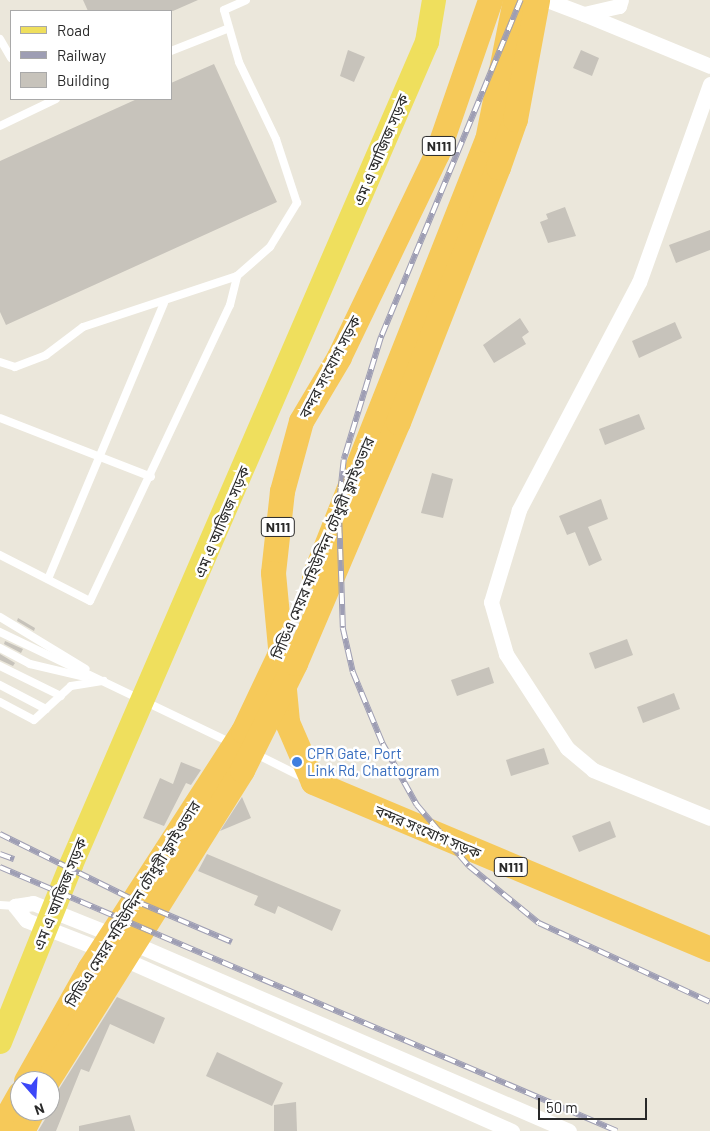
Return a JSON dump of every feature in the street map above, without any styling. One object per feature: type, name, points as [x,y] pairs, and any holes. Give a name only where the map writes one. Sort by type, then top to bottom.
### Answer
[{"type":"highway","name":"বন্দর সংযোগ সড়ক","points":[[490,0],[436,153],[339,357],[301,421],[282,492],[272,589],[287,722],[313,782],[710,949]]},
{"type":"highway","name":"সিডিএ মেয়র মহিউদ্দিন চৌধুরী ফ্লাইওভার","points":[[32,1071],[89,969],[243,731],[304,600],[487,140],[515,0]]},
{"type":"highway","points":[[53,1071],[242,770],[295,663],[398,422],[498,167],[515,118],[537,0]]},
{"type":"highway","points":[[0,1128],[10,1110]]},
{"type":"main road","name":"এম এ আজিজ সড়ক","points":[[0,1042],[71,865],[164,656],[427,42],[434,0]]},
{"type":"street","points":[[547,0],[710,66]]},
{"type":"street","points":[[584,14],[619,6],[622,0]]},
{"type":"street","points":[[710,84],[639,282],[519,510],[491,602],[506,654],[567,748],[593,770],[710,818]]},
{"type":"street","points":[[8,906],[33,903],[128,941],[569,1131]]},
{"type":"street","points":[[8,906],[26,920],[113,954],[512,1131]]},
{"type":"lane","points":[[0,362],[15,367],[46,355],[83,327],[164,303],[236,276],[270,247],[297,204],[229,28],[224,10],[246,0]]},
{"type":"lane","points":[[172,51],[229,28]]},
{"type":"lane","points":[[0,39],[10,56]]},
{"type":"lane","points":[[0,126],[38,102]]},
{"type":"lane","points":[[0,555],[90,600],[151,477],[230,305],[236,276]]},
{"type":"lane","points":[[48,579],[101,458],[164,303]]},
{"type":"lane","points":[[0,418],[151,477]]},
{"type":"lane","points":[[0,617],[104,681]]},
{"type":"lane","points":[[0,632],[104,681]]},
{"type":"lane","points":[[0,648],[30,664],[104,681]]},
{"type":"lane","points":[[0,666],[61,696]]},
{"type":"lane","points":[[0,702],[34,720],[71,686],[104,681]]},
{"type":"lane","name":"বন্দর সংযোগ সড়ক","points":[[104,681],[313,782]]},
{"type":"lane","points":[[0,685],[46,709]]},
{"type":"building","points":[[83,0],[198,0],[173,11],[88,10]]},
{"type":"building","points":[[348,50],[365,57],[354,82],[340,76]]},
{"type":"building","points":[[581,50],[599,58],[592,76],[573,68]]},
{"type":"building","points":[[214,64],[277,202],[6,325],[0,312],[0,161],[135,100],[172,100],[172,83]]},
{"type":"building","points":[[565,207],[576,236],[548,243],[540,222],[548,219],[546,214]]},
{"type":"building","points":[[710,230],[710,250],[676,263],[669,245]]},
{"type":"building","points":[[520,318],[529,332],[522,337],[526,344],[494,363],[483,345]]},
{"type":"building","points":[[675,322],[682,338],[639,358],[632,341]]},
{"type":"building","points":[[639,414],[645,429],[605,445],[599,429]]},
{"type":"building","points":[[432,473],[453,479],[443,518],[421,513]]},
{"type":"building","points":[[601,499],[608,519],[588,527],[602,560],[589,566],[575,532],[567,535],[559,516]]},
{"type":"building","points":[[18,618],[35,628],[34,631],[17,621]]},
{"type":"building","points":[[627,639],[633,655],[595,669],[589,653]]},
{"type":"building","points":[[5,641],[23,649],[21,653],[4,644]]},
{"type":"building","points":[[0,654],[15,663],[13,666],[0,660]]},
{"type":"building","points":[[489,667],[494,683],[457,696],[451,680]]},
{"type":"building","points":[[674,693],[680,709],[643,723],[637,707]]},
{"type":"building","points":[[544,748],[549,764],[511,776],[506,760]]},
{"type":"building","points":[[181,762],[201,770],[191,785],[186,783],[164,826],[143,818],[160,778],[173,784]]},
{"type":"building","points":[[242,797],[251,818],[220,831]]},
{"type":"building","points":[[610,821],[616,837],[579,852],[572,836]]},
{"type":"building","points":[[207,854],[341,910],[332,931],[278,906],[275,914],[254,905],[258,896],[198,871]]},
{"type":"building","points":[[117,997],[165,1018],[154,1044],[110,1024],[89,1072],[81,1069],[56,1131],[38,1131],[44,1121],[60,1121],[60,1087]]},
{"type":"building","points":[[217,1052],[283,1083],[272,1106],[206,1076]]},
{"type":"building","points":[[296,1102],[297,1131],[274,1131],[274,1105]]},
{"type":"building","points":[[130,1115],[135,1131],[79,1131],[79,1126]]},
{"type":"railway","points":[[521,0],[381,338],[344,460],[339,505],[343,628],[353,672],[383,744],[417,805],[469,866],[539,923],[710,1002]]},
{"type":"railway","points":[[0,834],[138,902],[232,942]]},
{"type":"railway","points":[[0,854],[14,859]]},
{"type":"railway","points":[[0,867],[617,1131]]},
{"type":"place","name":"CPR Gate, Port Link Rd, Chattogram","points":[[297,762]]}]
